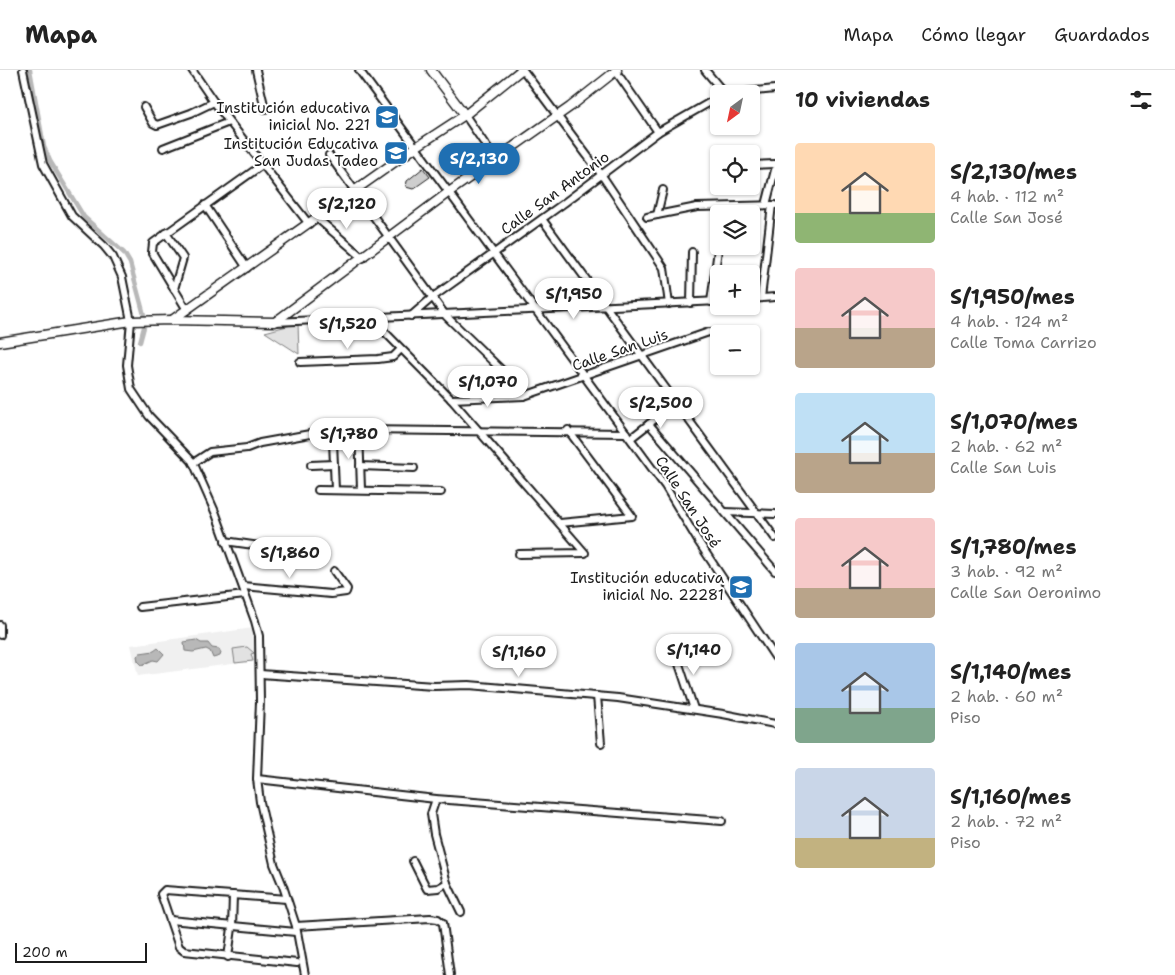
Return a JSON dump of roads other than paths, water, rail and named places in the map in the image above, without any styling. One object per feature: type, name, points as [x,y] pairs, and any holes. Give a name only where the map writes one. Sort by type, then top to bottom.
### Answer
[{"type":"main road","points":[[431,70],[465,115]]},
{"type":"main road","points":[[172,320],[416,147],[465,115],[522,70]]},
{"type":"main road","points":[[0,342],[138,321],[275,322],[616,70]]},
{"type":"street","points":[[23,70],[43,164],[72,216],[113,257],[138,321],[127,365],[131,389],[149,416],[193,463],[216,514],[224,540],[243,586],[259,636],[260,701],[257,779],[274,864],[296,929],[305,975]]},
{"type":"street","points":[[192,70],[229,122],[309,224]]},
{"type":"street","points":[[256,70],[265,109]]},
{"type":"street","name":"Calle San José","points":[[359,70],[665,486],[698,541],[775,657]]},
{"type":"street","points":[[522,70],[601,174],[664,268],[669,304]]},
{"type":"street","points":[[616,70],[658,132]]},
{"type":"street","points":[[705,70],[718,85]]},
{"type":"street","points":[[760,90],[775,89]]},
{"type":"street","points":[[144,107],[153,123],[157,125],[191,114],[214,102]]},
{"type":"street","name":"Calle San Antonio","points":[[411,316],[433,297],[542,219],[658,132],[710,102]]},
{"type":"street","points":[[465,115],[495,159]]},
{"type":"street","points":[[163,148],[229,122]]},
{"type":"street","points":[[329,154],[446,316],[516,384],[524,396]]},
{"type":"street","points":[[760,165],[775,164]]},
{"type":"street","points":[[187,310],[152,252],[153,243],[262,165]]},
{"type":"street","points":[[775,170],[761,298],[775,297]]},
{"type":"street","points":[[658,215],[663,190]]},
{"type":"street","points":[[205,205],[247,268]]},
{"type":"street","points":[[647,217],[697,207],[710,206]]},
{"type":"street","points":[[318,218],[363,258]]},
{"type":"street","points":[[542,219],[775,538]]},
{"type":"street","points":[[166,233],[182,258],[174,289]]},
{"type":"street","points":[[691,303],[692,252]]},
{"type":"street","points":[[275,322],[446,316],[710,302]]},
{"type":"street","points":[[371,318],[480,430],[586,553],[519,554]]},
{"type":"street","name":"Calle San Luis","points":[[451,399],[524,396],[709,332]]},
{"type":"street","points":[[300,362],[394,357],[402,349]]},
{"type":"street","points":[[193,463],[210,452],[247,448],[260,443],[310,434],[359,430],[568,430],[628,435],[649,424],[677,402]]},
{"type":"street","points":[[649,424],[775,570]]},
{"type":"street","points":[[359,430],[361,489]]},
{"type":"street","points":[[560,524],[632,516],[568,430]]},
{"type":"street","points":[[333,440],[335,490]]},
{"type":"street","points":[[311,465],[334,464]]},
{"type":"street","points":[[360,466],[414,468]]},
{"type":"street","points":[[318,490],[361,489],[441,492]]},
{"type":"street","points":[[725,512],[775,514]]},
{"type":"street","points":[[224,540],[295,551]]},
{"type":"street","points":[[243,586],[331,594],[345,593],[347,589],[334,571]]},
{"type":"street","points":[[140,607],[245,595]]},
{"type":"street","points":[[0,625],[0,635]]},
{"type":"street","points":[[674,649],[694,709]]},
{"type":"street","points":[[260,674],[434,686],[469,684],[597,696],[694,709],[775,724]]},
{"type":"street","points":[[597,696],[601,743]]},
{"type":"street","points":[[257,779],[436,799],[722,821]]},
{"type":"street","points":[[436,799],[431,814],[434,834],[447,883],[462,912]]},
{"type":"street","points":[[413,861],[427,889],[438,888],[447,883]]},
{"type":"street","points":[[287,899],[164,890],[161,894],[182,950],[296,964]]},
{"type":"street","points":[[228,957],[232,928],[233,895]]},
{"type":"street","points":[[170,920],[232,928],[296,929],[430,918],[438,919],[443,923],[450,975]]},
{"type":"waterway","points":[[30,70],[44,147],[50,161],[84,217],[124,253],[130,263],[144,315],[144,327],[140,342]]},
{"type":"place","name":"Institución educativa inicial No. 221","points":[[387,117]]},
{"type":"place","name":"Institución Educativa San Judas Tadeo","points":[[396,153]]},
{"type":"place","name":"Institución educativa inicial No. 22281","points":[[741,587]]}]
